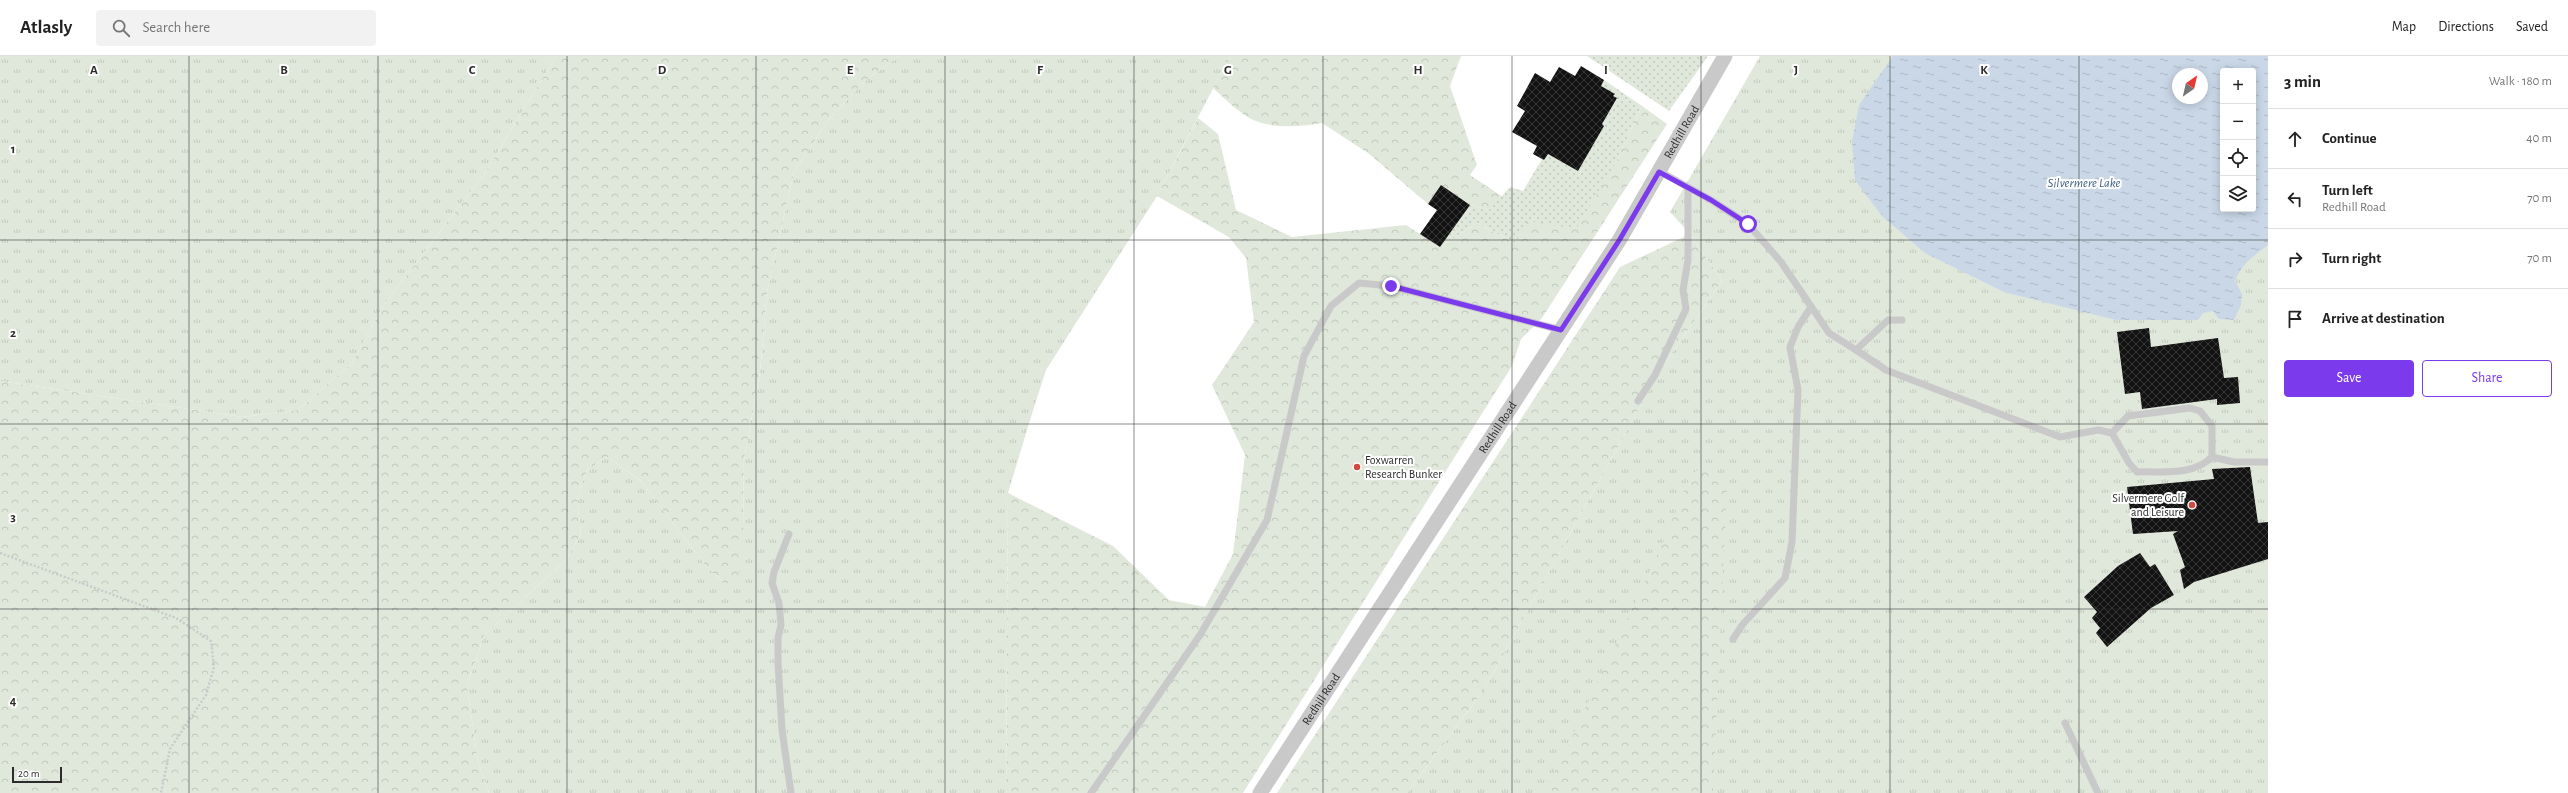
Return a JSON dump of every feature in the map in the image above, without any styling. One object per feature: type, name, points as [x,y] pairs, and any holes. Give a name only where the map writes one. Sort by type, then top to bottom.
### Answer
[{"type":"street","name":"Redhill Road","points":[[1260,793],[1620,239],[1725,56]]},
{"type":"lane","points":[[1659,172],[1711,200],[1748,224],[1781,262],[1829,333],[1886,370],[2060,437],[2098,430],[2112,433],[2129,463],[2137,472],[2193,470],[2204,465],[2212,457],[2212,426],[2200,411],[2190,408],[2128,416],[2112,433]]},
{"type":"lane","points":[[1638,401],[1655,375],[1686,309],[1683,290],[1688,260],[1688,188]]},
{"type":"lane","points":[[1091,793],[1200,635],[1267,520],[1304,356],[1331,306],[1358,283],[1391,286],[1561,330]]},
{"type":"lane","points":[[1733,639],[1743,624],[1784,578],[1788,564],[1792,542],[1798,390],[1790,347],[1798,327],[1811,307]]},
{"type":"lane","points":[[1856,350],[1888,320],[1902,320]]},
{"type":"lane","points":[[2212,457],[2234,462],[2268,462]]},
{"type":"lane","points":[[789,534],[774,572],[772,583],[780,614],[778,662],[783,738],[791,793]]},
{"type":"lane","points":[[2065,723],[2098,793]]},
{"type":"path","points":[[0,553],[176,618],[211,641],[214,667],[206,695],[170,749],[161,793]]},
{"type":"green space","points":[[0,56],[556,56],[485,173],[383,306],[352,363],[298,410],[243,417],[0,381]]},
{"type":"green space","points":[[556,56],[899,56],[864,82],[828,120],[794,172],[767,292],[760,372],[744,459],[743,529],[739,580],[724,583],[706,566],[640,480],[607,457],[587,470],[577,498],[581,534],[566,560],[484,635],[467,687],[478,762],[489,793],[0,793],[0,381],[243,417],[298,410],[352,363],[383,306],[485,173]]},
{"type":"green space","points":[[899,56],[1230,56],[1157,196],[1046,370],[1030,420],[1008,493],[1006,793],[489,793],[478,762],[467,687],[484,635],[566,560],[581,534],[577,498],[587,470],[607,457],[640,480],[706,566],[724,583],[743,529],[744,459],[760,373],[767,292],[794,172],[828,120],[864,82]]},
{"type":"green space","points":[[1230,56],[1461,56],[1450,86],[1477,165],[1470,175],[1503,197],[1489,210],[1470,205],[1428,204],[1368,153],[1322,123],[1285,126],[1257,122],[1249,118],[1235,108],[1213,88]]},
{"type":"green space","points":[[1587,56],[1708,56],[1669,111]]},
{"type":"green space","points":[[1760,56],[2268,56],[2268,793],[1407,793],[1483,691],[1662,367],[1722,281],[1690,234],[1670,212]]},
{"type":"green space","points":[[1604,80],[1642,106],[1616,162],[1576,229],[1528,221],[1515,243],[1477,223],[1440,247],[1470,205],[1489,210],[1510,187],[1523,191],[1542,159],[1544,160],[1548,154],[1555,158],[1557,156],[1578,171],[1604,126],[1598,122],[1609,105],[1612,107],[1617,99],[1613,96],[1614,94],[1599,87]]},
{"type":"green space","points":[[1642,106],[1667,124],[1542,318],[1521,339],[1512,366],[1243,793],[1006,793],[1008,493],[1113,546],[1169,600],[1205,607],[1233,554],[1245,455],[1212,385],[1254,322],[1246,258],[1229,237],[1157,196],[1198,118],[1218,134],[1236,210],[1292,237],[1406,225],[1440,247],[1477,223],[1515,243],[1527,221],[1548,222],[1616,162]]},
{"type":"green space","points":[[1690,234],[1722,281],[1662,367],[1483,691],[1407,793],[1277,793],[1620,267]]},
{"type":"green space","points":[[1702,466],[1716,470],[1727,484],[1713,793],[1536,793],[1554,775],[1662,545],[1690,476]]},
{"type":"water","name":"Silvermere Lake","points":[[1893,56],[2268,56],[2268,245],[2253,256],[2241,269],[2235,281],[2242,294],[2241,305],[2234,320],[2219,319],[2213,311],[2203,313],[2198,320],[2116,320],[2004,292],[1925,253],[1882,216],[1855,180],[1852,142],[1859,105]]},
{"type":"building","points":[[1581,66],[1604,80],[1601,86],[1615,94],[1613,96],[1617,98],[1602,124],[1604,126],[1578,171],[1548,154],[1544,160],[1533,154],[1537,146],[1512,132],[1525,111],[1517,106],[1535,73],[1550,82],[1559,67],[1575,76]]},
{"type":"building","points":[[1441,185],[1470,205],[1440,247],[1420,234],[1437,210],[1428,204]]},
{"type":"building","points":[[2149,328],[2151,347],[2218,338],[2224,378],[2238,377],[2240,403],[2217,405],[2217,399],[2142,409],[2140,392],[2125,394],[2117,332]]},
{"type":"building","name":"Silvermere Golf and Leisure","points":[[2250,467],[2258,523],[2268,522],[2268,559],[2194,582],[2184,589],[2180,570],[2185,567],[2173,534],[2178,531],[2133,534],[2127,487],[2214,479],[2212,469]]},
{"type":"building","points":[[2140,553],[2150,567],[2155,564],[2174,595],[2151,608],[2107,647],[2096,633],[2100,628],[2092,618],[2097,612],[2084,597],[2118,566]]},
{"type":"place","name":"Foxwarren Research Bunker","points":[[1357,467]]},
{"type":"place","name":"Silvermere Golf and Leisure","points":[[2192,505]]},
{"type":"route","points":[[1391,286],[1561,330],[1620,239],[1659,172],[1711,200],[1748,224]]}]
